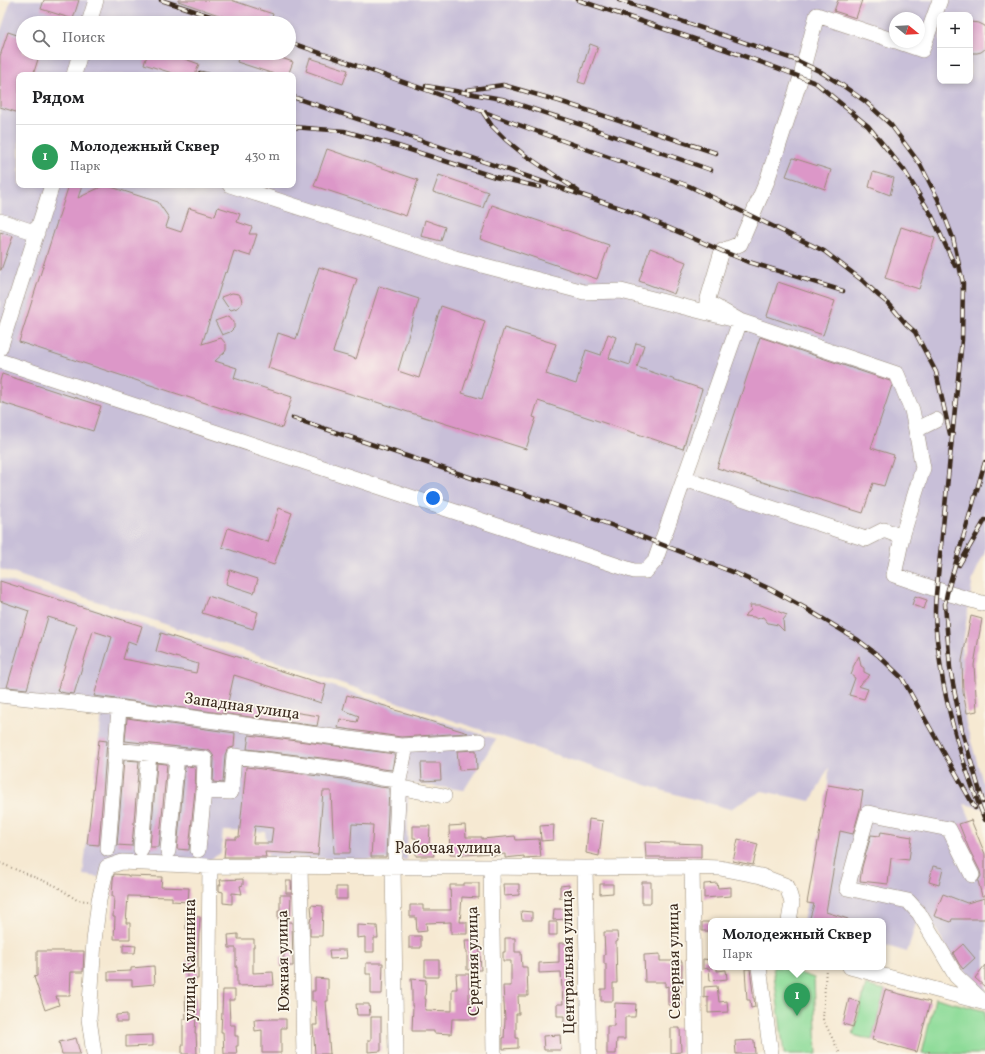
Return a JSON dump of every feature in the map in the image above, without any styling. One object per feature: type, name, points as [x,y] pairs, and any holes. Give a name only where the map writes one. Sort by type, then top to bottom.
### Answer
[{"type":"street","points":[[91,16],[96,0]]},
{"type":"street","points":[[925,42],[940,0]]},
{"type":"street","points":[[740,321],[707,302],[722,252],[740,244],[767,181],[801,77],[817,16],[889,39]]},
{"type":"street","points":[[75,72],[78,60]]},
{"type":"street","points":[[0,348],[5,316],[37,233],[51,188]]},
{"type":"street","points":[[239,188],[455,258],[584,292],[621,291],[740,321],[897,374],[912,410],[923,468],[902,537],[894,575],[980,602]]},
{"type":"street","points":[[0,221],[37,233]]},
{"type":"street","points":[[0,361],[634,571],[646,570],[655,561],[740,321]]},
{"type":"street","points":[[916,430],[936,420]]},
{"type":"street","points":[[684,479],[866,539],[884,530],[902,537]]},
{"type":"street","name":"Западная улица","points":[[0,695],[119,708],[406,746],[479,741]]},
{"type":"street","points":[[108,849],[119,708]]},
{"type":"street","points":[[396,1054],[394,861],[398,784],[406,746]]},
{"type":"street","points":[[115,750],[205,759],[204,791],[198,850]]},
{"type":"street","points":[[141,849],[149,753]]},
{"type":"street","points":[[168,851],[176,756]]},
{"type":"street","points":[[204,791],[231,792],[234,756],[345,770],[381,778],[444,796]]},
{"type":"street","points":[[972,875],[949,830],[868,813],[847,888],[908,901],[919,913],[956,976],[985,1003]]},
{"type":"street","name":"Рабочая улица","points":[[99,903],[108,867],[122,862],[210,866],[300,866],[394,861],[490,867],[692,867],[720,868],[761,876],[787,886],[792,903],[790,918]]},
{"type":"street","name":"улица Калинина","points":[[208,1054],[210,866]]},
{"type":"street","name":"Южная улица","points":[[300,866],[304,1054]]},
{"type":"street","name":"Средняя улица","points":[[490,867],[494,1054]]},
{"type":"street","name":"Северная улица","points":[[692,867],[695,1054]]},
{"type":"street","name":"Центральная улица","points":[[585,868],[589,1054]]},
{"type":"street","points":[[94,1054],[89,1019],[94,941],[99,903]]},
{"type":"street","points":[[759,970],[771,1054]]},
{"type":"street","points":[[861,970],[985,1003]]},
{"type":"path","points":[[0,863],[56,886],[77,900],[99,903]]},
{"type":"path","points":[[826,970],[823,1019],[840,1054]]},
{"type":"path","points":[[925,1054],[929,1052],[931,1054]]},
{"type":"shaded area","points":[[11,0],[985,0],[985,552],[973,578],[962,649],[961,686],[966,724],[985,790],[985,809],[964,804],[985,854],[985,994],[951,955],[922,905],[907,952],[886,946],[886,918],[804,918],[828,785],[829,767],[811,801],[762,791],[730,809],[664,791],[0,569],[0,33]]},
{"type":"shaded area","points":[[0,578],[496,739],[464,790],[408,783],[407,860],[268,857],[265,832],[223,831],[221,853],[206,862],[120,855],[106,860],[99,877],[83,875],[102,713],[0,702]]},
{"type":"green space","points":[[773,970],[790,970],[814,978],[817,1054],[784,1054]]},
{"type":"green space","points":[[866,985],[885,990],[872,1040],[853,1035]]},
{"type":"green space","points":[[935,998],[985,1011],[985,1054],[922,1054]]},
{"type":"building","points":[[44,0],[79,0],[74,16],[63,16],[41,9]]},
{"type":"building","points":[[231,0],[273,14],[272,16],[222,16],[178,1]]},
{"type":"building","points":[[838,0],[862,0],[856,18],[834,11]]},
{"type":"building","points":[[973,22],[985,26],[985,49],[977,53],[973,53]]},
{"type":"building","points":[[8,32],[16,35],[16,60],[38,60],[34,72],[16,72],[16,112],[0,107],[0,56]]},
{"type":"building","points":[[590,44],[598,47],[585,84],[578,82]]},
{"type":"building","points":[[310,58],[348,70],[343,84],[306,71]]},
{"type":"building","points":[[145,60],[188,60],[199,64],[196,72],[169,72],[144,64]]},
{"type":"building","points":[[238,60],[287,60],[293,62],[289,72],[268,72],[237,62]]},
{"type":"building","points":[[327,149],[418,180],[406,216],[314,186]]},
{"type":"building","points":[[793,158],[831,170],[825,189],[786,176]]},
{"type":"building","points":[[873,172],[894,178],[890,195],[869,187]]},
{"type":"building","points":[[439,175],[488,192],[483,208],[433,192]]},
{"type":"building","points":[[68,188],[81,188],[78,198],[99,188],[114,188],[158,202],[169,218],[166,227],[181,232],[189,208],[215,216],[218,207],[240,214],[237,222],[252,227],[249,234],[257,234],[250,256],[234,251],[227,273],[225,272],[202,344],[221,338],[226,344],[226,350],[215,361],[237,368],[234,378],[292,397],[282,428],[19,342]]},
{"type":"building","points":[[492,205],[609,245],[597,279],[480,239]]},
{"type":"building","points":[[425,220],[445,227],[441,241],[421,236]]},
{"type":"building","points":[[901,227],[935,238],[919,289],[885,278]]},
{"type":"building","points":[[0,232],[13,236],[1,270],[0,270]]},
{"type":"building","points":[[650,248],[686,262],[674,294],[639,281]]},
{"type":"building","points":[[319,267],[357,279],[333,352],[356,359],[379,286],[419,299],[398,371],[419,378],[441,306],[485,321],[462,393],[482,399],[504,328],[556,344],[546,374],[576,384],[586,350],[601,355],[608,334],[616,337],[609,358],[630,365],[636,343],[644,345],[637,367],[702,389],[683,449],[538,401],[533,417],[536,418],[526,449],[268,368],[278,333],[296,339]]},
{"type":"building","points":[[778,282],[835,301],[823,335],[767,316]]},
{"type":"building","points":[[232,293],[239,294],[242,302],[240,306],[231,310],[221,297]]},
{"type":"building","points":[[229,316],[234,322],[234,328],[230,332],[222,335],[215,321]]},
{"type":"building","points":[[760,337],[890,381],[892,385],[871,448],[894,455],[884,486],[873,483],[863,513],[717,468]]},
{"type":"building","points":[[2,374],[101,406],[93,431],[0,402],[0,381]]},
{"type":"building","points":[[279,508],[292,513],[274,565],[222,547],[228,528],[268,542]]},
{"type":"building","points":[[230,570],[258,579],[254,593],[226,584]]},
{"type":"building","points":[[0,581],[142,626],[136,645],[128,642],[123,659],[196,673],[198,664],[156,651],[161,633],[326,685],[321,703],[234,675],[228,702],[319,716],[317,726],[94,696],[112,637],[93,631],[74,694],[57,691],[77,626],[48,617],[27,689],[7,687],[29,611],[0,601]]},
{"type":"building","points":[[208,596],[258,612],[253,629],[202,613]]},
{"type":"building","points":[[915,596],[927,600],[924,609],[912,605]]},
{"type":"building","points":[[750,605],[761,605],[787,615],[783,620],[784,631],[778,625],[768,623],[763,617],[757,619],[754,617],[744,616],[751,610]]},
{"type":"building","points":[[971,616],[982,619],[974,665],[977,711],[967,713],[963,692],[962,661]]},
{"type":"building","points":[[859,656],[864,672],[870,675],[858,686],[868,689],[864,699],[849,695],[855,678],[851,675],[853,667]]},
{"type":"building","points":[[347,695],[468,733],[401,737],[338,728],[340,719],[357,722],[359,716],[343,710]]},
{"type":"building","points":[[127,718],[235,733],[234,747],[227,750],[225,755],[223,783],[213,782],[214,759],[210,751],[125,741]]},
{"type":"building","points":[[249,735],[395,754],[392,770],[382,769],[346,761],[247,749]]},
{"type":"building","points":[[99,740],[107,741],[99,845],[87,844]]},
{"type":"building","points":[[476,750],[477,769],[459,770],[457,751]]},
{"type":"building","points":[[124,760],[139,761],[132,846],[117,845]]},
{"type":"building","points":[[157,763],[167,764],[159,847],[150,847]]},
{"type":"building","points":[[421,763],[440,763],[441,780],[422,781]]},
{"type":"building","points":[[185,766],[196,767],[189,850],[177,849]]},
{"type":"building","points":[[246,767],[343,779],[389,788],[386,857],[371,857],[373,825],[352,824],[350,853],[334,853],[331,791],[323,791],[318,855],[265,852],[266,857],[224,857],[226,839],[236,839],[236,837],[239,837]],"holes":[[[255,826],[273,828],[271,843],[253,843]]]},
{"type":"building","points":[[828,785],[863,791],[853,834],[840,831],[826,912],[845,918],[810,918],[814,904],[807,903]]},
{"type":"building","points":[[589,819],[603,821],[599,856],[586,853]]},
{"type":"building","points":[[971,820],[985,854],[985,896],[982,896],[978,881],[981,876],[980,871],[959,824]]},
{"type":"building","points":[[465,825],[466,837],[482,837],[482,839],[515,836],[516,840],[539,839],[541,857],[524,858],[524,856],[505,858],[505,854],[490,856],[490,853],[466,855],[450,854],[449,826]]},
{"type":"building","points":[[554,825],[553,840],[541,841],[540,826]]},
{"type":"building","points":[[413,826],[430,826],[429,845],[432,844],[434,856],[416,856],[416,838],[413,838]]},
{"type":"building","points":[[881,832],[912,837],[909,860],[891,858],[888,884],[860,881],[862,867],[871,835],[880,836]]},
{"type":"building","points":[[738,839],[758,844],[753,865],[733,861]]},
{"type":"building","points":[[645,842],[701,844],[701,857],[646,857]]},
{"type":"building","points":[[933,866],[943,868],[939,885],[929,882]]},
{"type":"building","points":[[114,874],[162,877],[161,887],[189,888],[188,902],[172,901],[172,897],[128,896],[126,923],[130,923],[130,939],[114,939],[115,917],[113,917],[114,896],[112,896]]},
{"type":"building","points":[[243,879],[243,885],[240,886],[242,894],[232,893],[232,904],[223,903],[223,892],[219,891],[219,885],[221,885],[220,880]]},
{"type":"building","points":[[286,881],[291,881],[292,893],[286,893]]},
{"type":"building","points":[[642,882],[651,882],[651,903],[642,903]]},
{"type":"building","points":[[464,883],[479,883],[479,898],[462,897],[460,922],[467,922],[467,934],[451,934],[451,922],[426,923],[427,931],[417,932],[416,917],[410,917],[410,905],[423,905],[423,910],[451,910],[450,885],[464,885]]},
{"type":"building","points":[[717,883],[718,888],[731,887],[731,896],[704,898],[704,884]]},
{"type":"building","points":[[503,884],[519,884],[519,895],[504,896]]},
{"type":"building","points":[[600,884],[613,884],[613,893],[600,894]]},
{"type":"building","points":[[569,885],[569,898],[560,898],[560,886]]},
{"type":"building","points":[[336,887],[347,887],[347,899],[336,899]]},
{"type":"building","points":[[943,894],[967,903],[985,898],[985,919],[952,919],[951,922],[934,916]]},
{"type":"building","points":[[280,895],[291,895],[290,918],[278,919],[278,910],[280,910]]},
{"type":"building","points":[[311,905],[323,906],[322,936],[310,936],[310,922],[312,918]]},
{"type":"building","points":[[554,909],[565,909],[566,919],[553,920]]},
{"type":"building","points":[[521,911],[532,912],[532,920],[522,920]]},
{"type":"building","points":[[186,916],[200,917],[198,979],[187,979],[190,929],[186,929]]},
{"type":"building","points":[[286,922],[292,922],[293,966],[280,966],[280,957],[284,957],[284,944],[286,944]]},
{"type":"building","points":[[549,922],[557,922],[557,935],[549,935]]},
{"type":"building","points":[[702,922],[708,922],[708,931],[702,931]]},
{"type":"building","points":[[357,925],[377,926],[378,938],[374,938],[374,952],[365,952],[365,937],[357,938]]},
{"type":"building","points":[[604,932],[617,932],[617,983],[613,983],[613,1001],[601,1001],[601,989],[606,989]]},
{"type":"building","points":[[238,934],[238,939],[254,939],[253,973],[273,972],[274,985],[237,986],[236,948],[229,948],[228,935]]},
{"type":"building","points":[[409,936],[421,936],[421,948],[409,948]]},
{"type":"building","points":[[505,938],[515,938],[515,952],[521,952],[522,967],[527,967],[528,996],[518,996],[519,1014],[516,1014],[516,1038],[518,1038],[518,1048],[503,1049],[505,1020],[503,986],[511,986],[511,961],[503,961],[503,952],[505,952]]},
{"type":"building","points":[[465,940],[479,940],[481,970],[467,970],[467,951]]},
{"type":"building","points":[[559,943],[571,943],[571,959],[574,959],[575,972],[570,973],[570,1025],[564,1025],[564,1016],[557,1016],[557,1004],[563,1004],[561,972],[539,973],[539,963],[559,962]]},
{"type":"building","points":[[963,944],[975,958],[963,969],[953,953]]},
{"type":"building","points":[[123,945],[136,946],[135,953],[123,953]]},
{"type":"building","points":[[329,950],[346,950],[347,958],[330,959]]},
{"type":"building","points":[[37,951],[84,951],[83,972],[71,972],[70,996],[56,996],[59,1005],[45,1010],[34,977],[37,976]]},
{"type":"building","points":[[660,954],[660,961],[682,961],[680,1005],[668,1005],[668,986],[665,987],[665,982],[645,982],[644,955]]},
{"type":"building","points":[[703,959],[708,960],[708,968],[703,969]]},
{"type":"building","points":[[425,960],[439,960],[439,977],[425,977]]},
{"type":"building","points":[[366,963],[383,963],[382,994],[371,994],[371,974],[366,974]]},
{"type":"building","points":[[985,965],[985,987],[975,978]]},
{"type":"building","points":[[154,966],[155,984],[132,986],[132,980],[108,980],[108,972],[131,971],[131,968]]},
{"type":"building","points":[[709,970],[726,970],[727,979],[710,981]]},
{"type":"building","points":[[745,970],[750,970],[755,1007],[751,1008],[750,1000],[747,1000]]},
{"type":"building","points":[[456,974],[469,974],[469,1005],[477,1004],[476,1019],[452,1019],[451,1034],[434,1033],[434,1031],[412,1031],[413,1006],[411,979],[426,980],[425,1010],[452,1011],[452,989],[457,989]]},
{"type":"building","points":[[315,978],[328,979],[328,1001],[326,1001],[330,1054],[315,1054],[313,1025],[317,1025],[316,1001],[312,1001],[312,991],[315,991]]},
{"type":"building","points":[[717,986],[719,1002],[727,1001],[728,1012],[708,1013],[708,997],[704,998],[704,987]]},
{"type":"building","points":[[223,990],[235,990],[235,1000],[229,1000],[230,1025],[235,1025],[235,1036],[238,1036],[238,1046],[236,1046],[237,1054],[224,1054],[223,1032],[221,1032]]},
{"type":"building","points":[[885,990],[930,1002],[917,1052],[872,1040]]},
{"type":"building","points":[[196,995],[197,1014],[195,1033],[197,1054],[182,1054],[183,1019],[186,1019],[185,996]]},
{"type":"building","points":[[849,999],[860,1002],[853,1027],[843,1024]]},
{"type":"building","points":[[615,1003],[636,1004],[635,1017],[625,1017],[625,1039],[617,1039],[616,1054],[607,1054],[607,1026],[614,1026]]},
{"type":"building","points":[[356,1004],[369,1004],[370,1015],[357,1015]]},
{"type":"building","points":[[127,1014],[127,1022],[116,1022],[116,1015]]},
{"type":"building","points":[[371,1017],[381,1017],[381,1051],[368,1052],[368,1040],[371,1040]]},
{"type":"building","points":[[286,1019],[286,1028],[281,1028],[281,1053],[262,1053],[262,1030],[255,1031],[254,1020]]},
{"type":"building","points":[[671,1028],[680,1028],[681,1052],[671,1053]]},
{"type":"building","points":[[153,1035],[153,1046],[126,1047],[126,1036]]},
{"type":"building","points":[[560,1035],[561,1050],[544,1050],[543,1036]]},
{"type":"building","points":[[76,1038],[80,1054],[62,1054],[59,1042]]},
{"type":"building","points":[[754,1040],[755,1054],[736,1054],[735,1041]]},
{"type":"railway","points":[[161,0],[210,16]]},
{"type":"railway","points":[[578,0],[727,50],[816,83],[868,126],[904,170],[932,216],[955,266]]},
{"type":"railway","points":[[619,0],[796,60],[821,72],[842,85],[866,102],[891,125],[920,164],[938,199],[953,238],[963,283],[962,340],[936,595],[936,629],[942,676],[951,719],[963,760],[985,820]]},
{"type":"railway","points":[[296,44],[435,93],[689,186],[824,251],[863,281],[890,305],[915,332],[936,372],[950,434]]},
{"type":"railway","points":[[467,90],[503,85],[559,101],[716,153]]},
{"type":"railway","points":[[426,86],[502,99],[711,170]]},
{"type":"railway","points":[[296,98],[629,211],[749,262],[843,291]]},
{"type":"railway","points":[[482,111],[492,126],[506,140],[522,153],[578,191]]},
{"type":"railway","points":[[296,127],[344,131],[398,146],[495,177],[540,187]]},
{"type":"railway","points":[[293,418],[478,480],[522,493],[622,529],[735,573],[770,589],[805,608],[858,640],[879,656],[902,678],[975,808]]},
{"type":"railway","points":[[983,802],[962,731],[950,668],[945,604],[985,462]]},
{"type":"railway","points":[[959,565],[985,520]]},
{"type":"place","name":"Молодежный Сквер","points":[[797,1016]]}]
